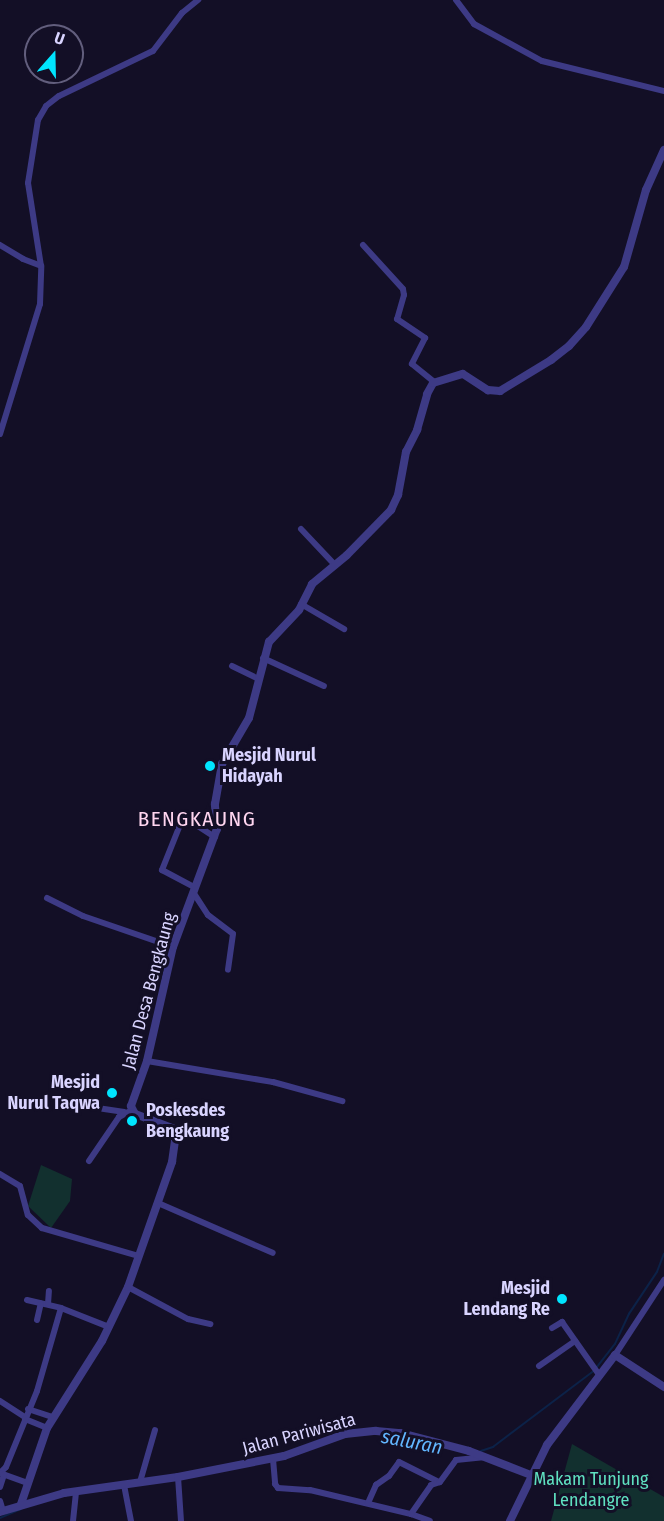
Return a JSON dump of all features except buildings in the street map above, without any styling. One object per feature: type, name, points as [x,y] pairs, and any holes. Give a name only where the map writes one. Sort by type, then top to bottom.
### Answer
[{"type":"street","points":[[0,434],[38,311],[41,266],[28,183],[34,130],[40,115],[59,96],[153,51],[182,13],[198,0]]},
{"type":"street","points":[[456,0],[474,24],[542,61],[664,91]]},
{"type":"street","points":[[363,244],[403,289],[398,320],[425,340],[412,364],[435,382],[464,374],[488,390],[498,392],[532,373],[569,346],[586,327],[624,267],[646,190],[664,150]]},
{"type":"street","points":[[0,245],[23,259],[41,266]]},
{"type":"street","name":"Jalan Desa Bengkaung","points":[[128,1111],[147,1061],[173,947],[218,824],[215,804],[219,772],[227,753],[249,718],[263,658],[271,638],[297,612],[312,584],[335,565],[391,510],[398,495],[406,452],[417,430],[427,394],[435,382]]},
{"type":"street","points":[[301,529],[335,565]]},
{"type":"street","points":[[301,604],[344,629]]},
{"type":"street","points":[[263,658],[324,686]]},
{"type":"street","points":[[232,666],[259,679]]},
{"type":"street","points":[[191,813],[184,817],[162,870],[193,889],[208,915],[233,934],[228,970]]},
{"type":"street","points":[[184,817],[214,837]]},
{"type":"street","points":[[47,898],[83,916],[173,947]]},
{"type":"street","points":[[147,1061],[273,1082],[342,1101]]},
{"type":"street","points":[[22,1499],[53,1416],[88,1365],[128,1287],[173,1155],[173,1130],[169,1126],[128,1111],[64,1103]]},
{"type":"street","points":[[89,1161],[128,1111]]},
{"type":"street","points":[[0,1174],[20,1186],[28,1215],[42,1228],[139,1256]]},
{"type":"street","points":[[158,1203],[273,1253]]},
{"type":"street","points":[[510,1521],[547,1445],[597,1373],[615,1355],[664,1280]]},
{"type":"street","points":[[128,1287],[188,1319],[210,1324]]},
{"type":"street","points":[[37,1320],[49,1291]]},
{"type":"street","points":[[27,1300],[62,1308],[109,1327]]},
{"type":"street","points":[[0,1487],[1,1472],[44,1372],[62,1308]]},
{"type":"street","points":[[552,1328],[562,1322],[597,1373]]},
{"type":"street","points":[[539,1366],[575,1341]]},
{"type":"street","points":[[615,1355],[664,1387]]},
{"type":"street","points":[[0,1401],[25,1418],[47,1428]]},
{"type":"street","points":[[28,1409],[53,1416]]},
{"type":"street","points":[[140,1482],[155,1430]]},
{"type":"street","name":"Jalan Pariwisata","points":[[2,1511],[22,1499],[125,1487],[140,1482],[178,1479],[274,1461],[345,1434],[376,1431],[410,1435],[475,1453],[531,1475]]},
{"type":"street","points":[[411,1514],[431,1485],[439,1482],[456,1460],[487,1457]]},
{"type":"street","points":[[274,1461],[275,1484],[278,1488],[298,1488],[368,1503],[430,1521]]},
{"type":"street","points":[[368,1503],[376,1485],[389,1476],[399,1462],[439,1482]]},
{"type":"street","points":[[1,1472],[27,1483]]},
{"type":"street","points":[[178,1479],[181,1521]]},
{"type":"street","points":[[125,1487],[131,1521]]},
{"type":"street","points":[[73,1521],[76,1494]]},
{"type":"street","points":[[0,1501],[2,1511]]},
{"type":"green space","points":[[41,1165],[72,1179],[70,1201],[51,1228],[28,1206]]},
{"type":"green space","name":"Makam Tunjung Lendangre","points":[[572,1444],[664,1497],[664,1521],[551,1521]]},
{"type":"waterway","name":"saluran","points":[[597,1367],[615,1344],[629,1314],[657,1272],[664,1254]]},
{"type":"waterway","name":"saluran","points":[[481,1451],[493,1447],[594,1371]]},
{"type":"waterway","points":[[0,1518],[21,1509]]},
{"type":"place","name":"Mesjid Nurul Hidayah","points":[[210,766]]},
{"type":"place","name":"Mesjid Nurul Taqwa","points":[[112,1093]]},
{"type":"place","name":"Poskesdes Bengkaung","points":[[132,1121]]},
{"type":"place","name":"Mesjid Lendang Re","points":[[562,1299]]},
{"type":"district","name":"BENGKAUNG","points":[[197,819]]}]
